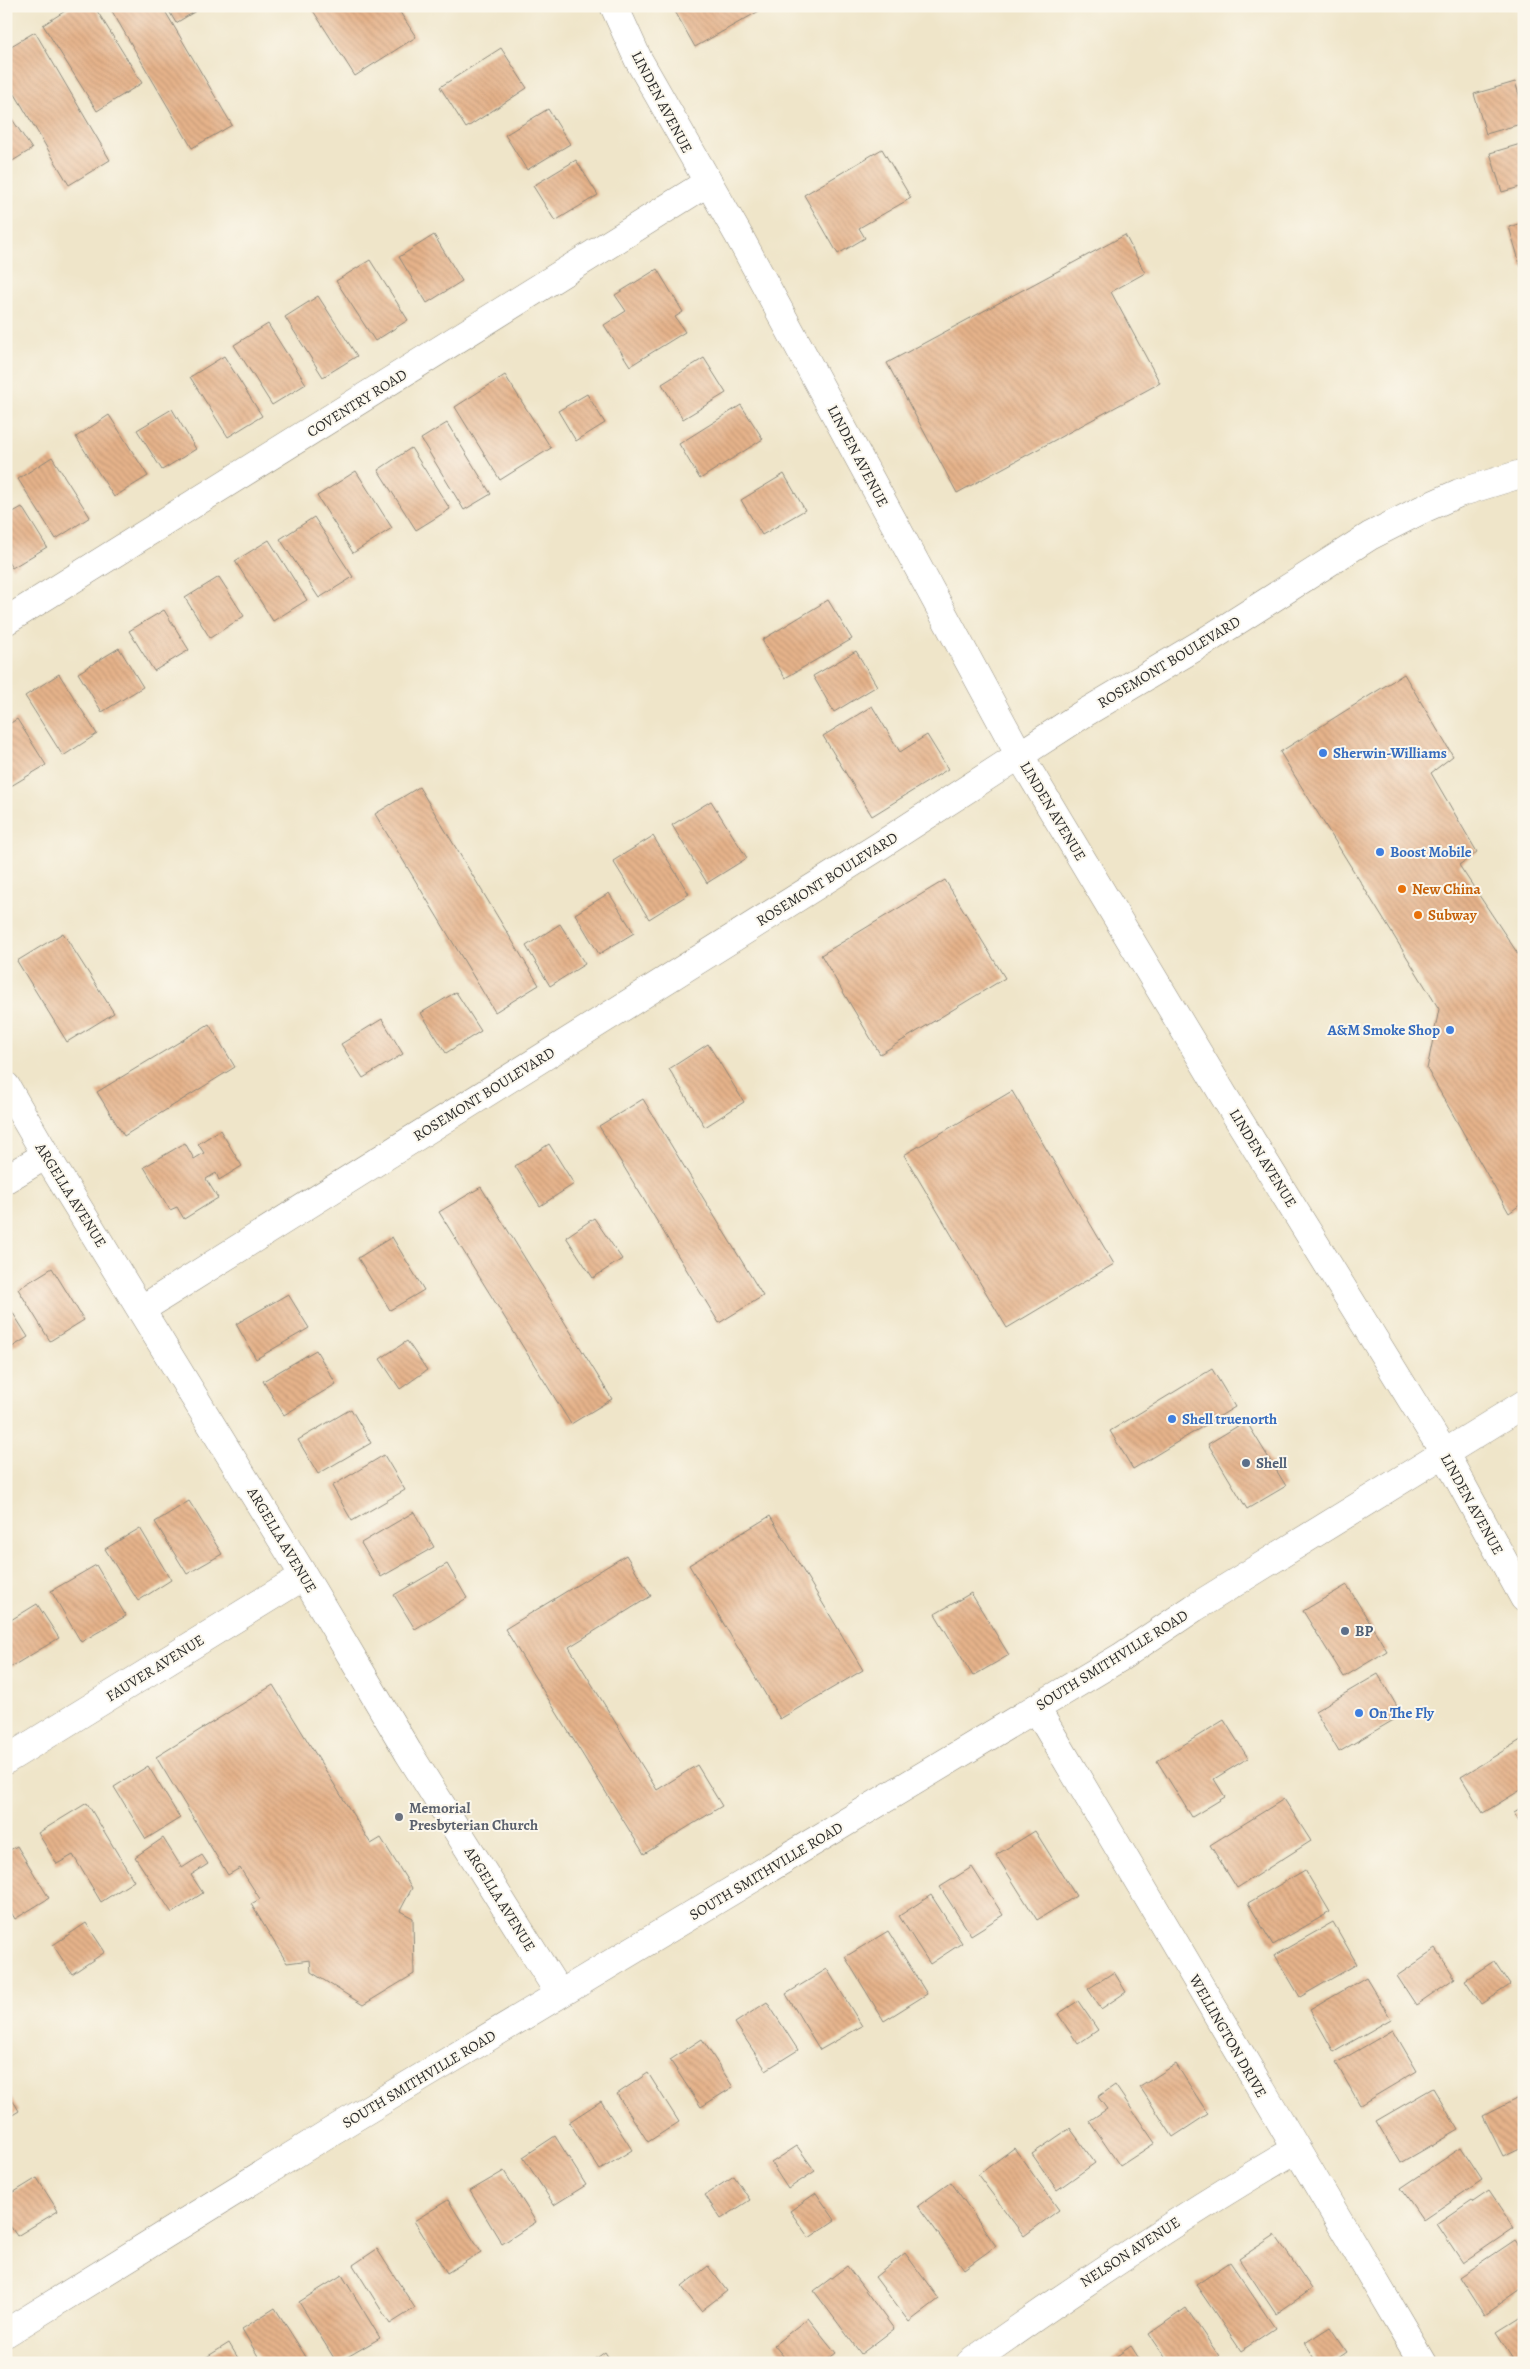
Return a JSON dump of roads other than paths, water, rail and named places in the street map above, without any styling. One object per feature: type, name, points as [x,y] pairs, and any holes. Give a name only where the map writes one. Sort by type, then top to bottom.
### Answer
[{"type":"street","name":"LINDEN AVENUE","points":[[614,6],[638,59],[755,267],[1020,756],[1220,1088],[1445,1454],[1524,1598]]},
{"type":"street","name":"COVENTRY ROAD","points":[[6,621],[707,183]]},
{"type":"street","name":"ROSEMONT BOULEVARD","points":[[142,1309],[1020,756],[1083,714],[1204,642],[1370,536],[1423,509],[1459,494],[1524,472]]},
{"type":"street","name":"ARGELLA AVENUE","points":[[6,1086],[46,1155],[304,1576],[408,1752],[559,1993]]},
{"type":"street","points":[[6,1179],[46,1155]]},
{"type":"street","name":"SOUTH SMITHVILLE ROAD","points":[[6,2333],[559,1993],[1121,1657],[1202,1603],[1524,1404]]},
{"type":"street","name":"FAUVER AVENUE","points":[[6,1760],[304,1576]]},
{"type":"street","name":"WELLINGTON DRIVE","points":[[1036,1708],[1295,2150],[1423,2363]]},
{"type":"street","name":"NELSON AVENUE","points":[[970,2363],[1076,2287],[1232,2187],[1295,2150]]},
{"type":"place","name":"Sherwin-Williams","points":[[1323,753]]},
{"type":"place","name":"Boost Mobile","points":[[1380,852]]},
{"type":"place","name":"New China","points":[[1402,889]]},
{"type":"place","name":"Subway","points":[[1418,915]]},
{"type":"place","name":"A&M Smoke Shop","points":[[1450,1030]]},
{"type":"place","name":"Shell truenorth","points":[[1172,1419]]},
{"type":"place","name":"Shell","points":[[1246,1463]]},
{"type":"place","name":"BP","points":[[1345,1631]]},
{"type":"place","name":"On The Fly","points":[[1359,1713]]},
{"type":"place","name":"Memorial Presbyterian Church","points":[[399,1817]]}]
